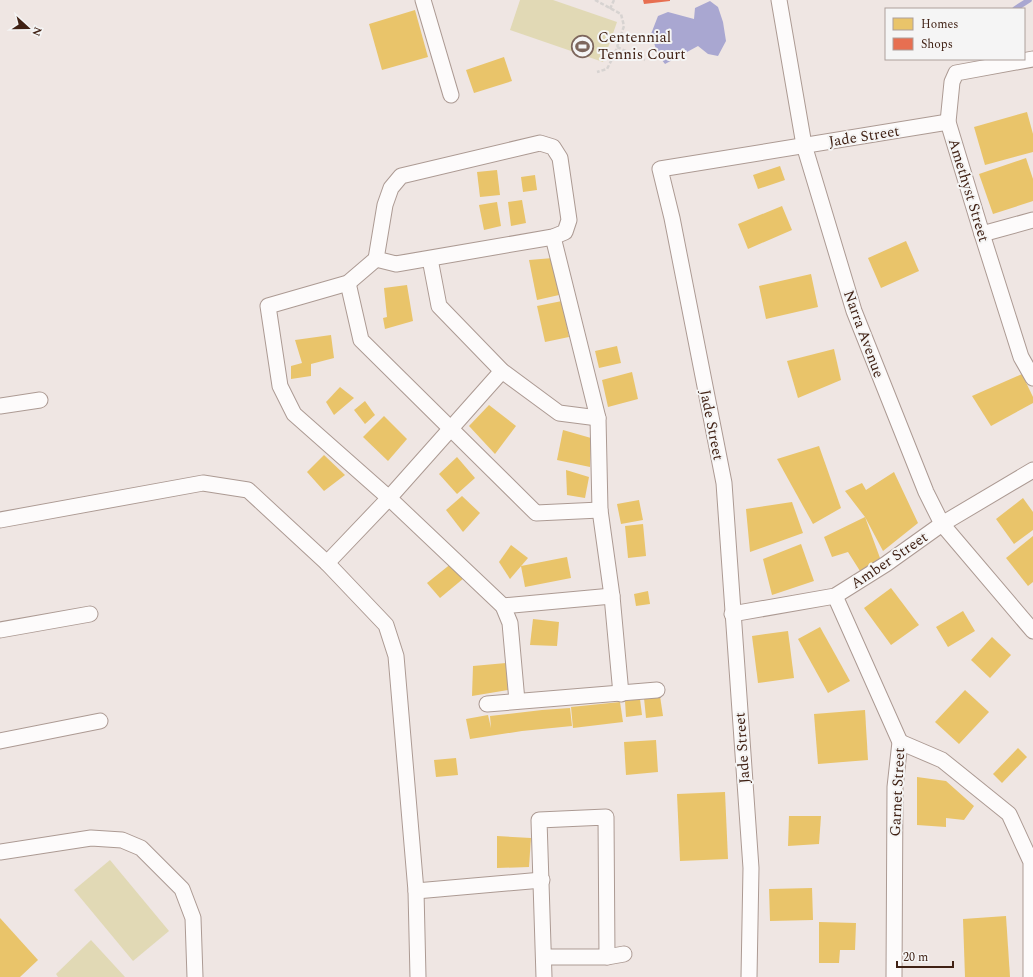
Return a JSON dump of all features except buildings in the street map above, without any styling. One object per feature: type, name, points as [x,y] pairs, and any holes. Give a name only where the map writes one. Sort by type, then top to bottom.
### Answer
[{"type":"street","points":[[422,0],[451,95]]},
{"type":"street","name":"Narra Avenue","points":[[779,0],[804,145],[854,311],[926,492],[942,524],[1033,631]]},
{"type":"street","name":"Amethyst Street","points":[[1033,59],[956,73],[952,82],[948,122],[1021,357],[1033,378]]},
{"type":"street","name":"Jade Street","points":[[749,977],[751,868],[724,484],[672,218],[660,169],[948,122]]},
{"type":"street","points":[[376,259],[396,264],[553,236],[565,232],[569,220],[560,158],[552,147],[540,143],[401,176],[391,188],[385,205],[376,259],[348,283],[268,306],[280,386],[294,414],[389,498],[502,606],[510,623],[517,702]]},
{"type":"street","points":[[982,234],[1033,220]]},
{"type":"street","points":[[553,236],[598,418],[600,510],[612,596],[621,694]]},
{"type":"street","points":[[430,259],[439,306],[502,371],[559,413],[598,418]]},
{"type":"street","points":[[348,283],[361,340],[536,513],[600,510]]},
{"type":"street","points":[[327,563],[451,430],[502,371]]},
{"type":"street","points":[[0,406],[40,400]]},
{"type":"street","name":"Amber Street","points":[[732,614],[835,596],[886,564],[942,524],[1033,470]]},
{"type":"street","points":[[0,520],[203,483],[248,490],[327,563],[386,625],[396,656],[416,891],[418,977]]},
{"type":"street","points":[[502,606],[612,596]]},
{"type":"street","name":"Garnet Street","points":[[835,596],[900,742],[896,787],[894,977]]},
{"type":"street","points":[[0,630],[90,614]]},
{"type":"street","points":[[487,704],[657,690]]},
{"type":"street","points":[[0,741],[100,721]]},
{"type":"street","points":[[900,742],[942,760],[1009,814],[1031,862],[1031,977]]},
{"type":"street","points":[[544,977],[539,820],[606,817],[606,957]]},
{"type":"street","points":[[0,852],[91,838],[122,840],[141,848],[182,889],[193,918],[195,977]]},
{"type":"street","points":[[416,891],[542,880]]},
{"type":"street","points":[[544,957],[606,957],[624,954]]},
{"type":"path","points":[[595,0],[621,14],[624,26],[617,47],[607,69],[597,72]]},
{"type":"path","points":[[610,9],[614,0]]},
{"type":"path","points":[[617,47],[645,60]]},
{"type":"shaded area","name":"Centennial Tennis Court","points":[[520,0],[553,0],[617,22],[603,62],[510,30]]},
{"type":"shaded area","points":[[110,860],[169,931],[133,961],[74,890]]},
{"type":"shaded area","points":[[91,940],[125,977],[58,977],[56,974]]},
{"type":"water","points":[[710,1],[718,7],[723,22],[726,41],[718,56],[708,54],[698,46],[665,64],[658,55],[651,34],[658,16],[668,12],[694,19],[695,8]]},
{"type":"waterway","points":[[1017,8],[1029,0]]},
{"type":"place","name":"Centennial Tennis Court","points":[[582,46]]}]
